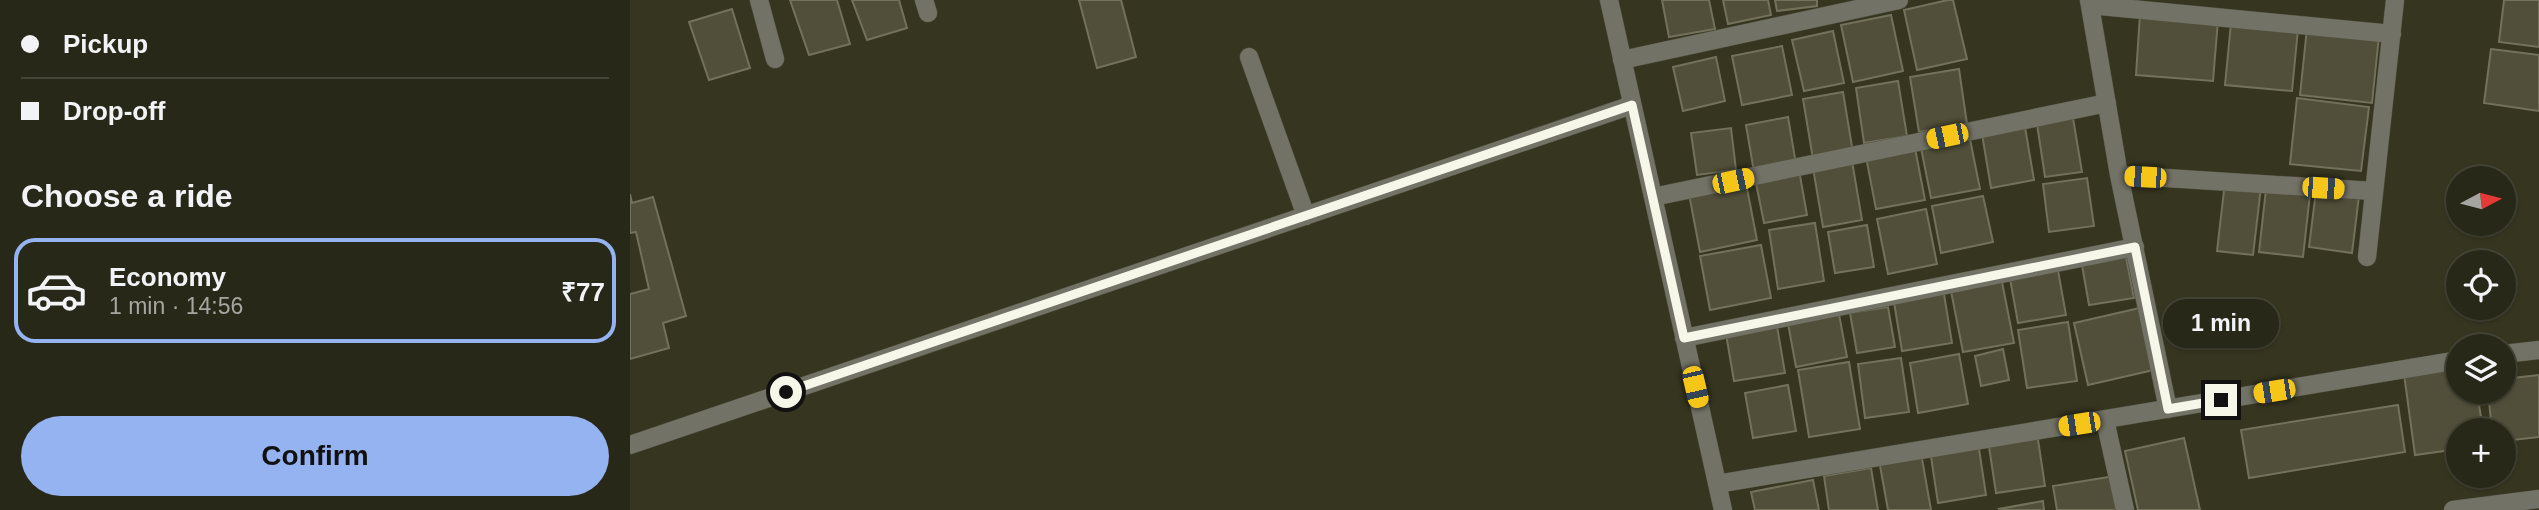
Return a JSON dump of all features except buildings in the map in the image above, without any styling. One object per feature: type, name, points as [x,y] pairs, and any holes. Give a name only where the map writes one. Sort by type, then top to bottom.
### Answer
[{"type":"street","points":[[759,0],[775,59]]},
{"type":"street","points":[[1609,0],[1723,510]]},
{"type":"street","points":[[1622,60],[1899,0]]},
{"type":"street","points":[[2367,257],[2395,0]]},
{"type":"street","points":[[2168,409],[2119,175],[2090,2],[2392,34]]},
{"type":"street","points":[[1250,57],[1306,216]]},
{"type":"street","points":[[1653,197],[2107,103]]},
{"type":"street","points":[[630,445],[1632,105]]},
{"type":"street","points":[[2119,175],[2373,191]]},
{"type":"street","points":[[1684,338],[2135,247]]},
{"type":"street","points":[[2516,353],[2539,350]]},
{"type":"street","points":[[1717,484],[2446,362]]},
{"type":"street","points":[[2105,420],[2125,510]]},
{"type":"street","points":[[2454,510],[2539,499]]},
{"type":"route","points":[[786,392],[1632,105],[1684,338],[2135,247],[2168,409],[2221,400]]}]
